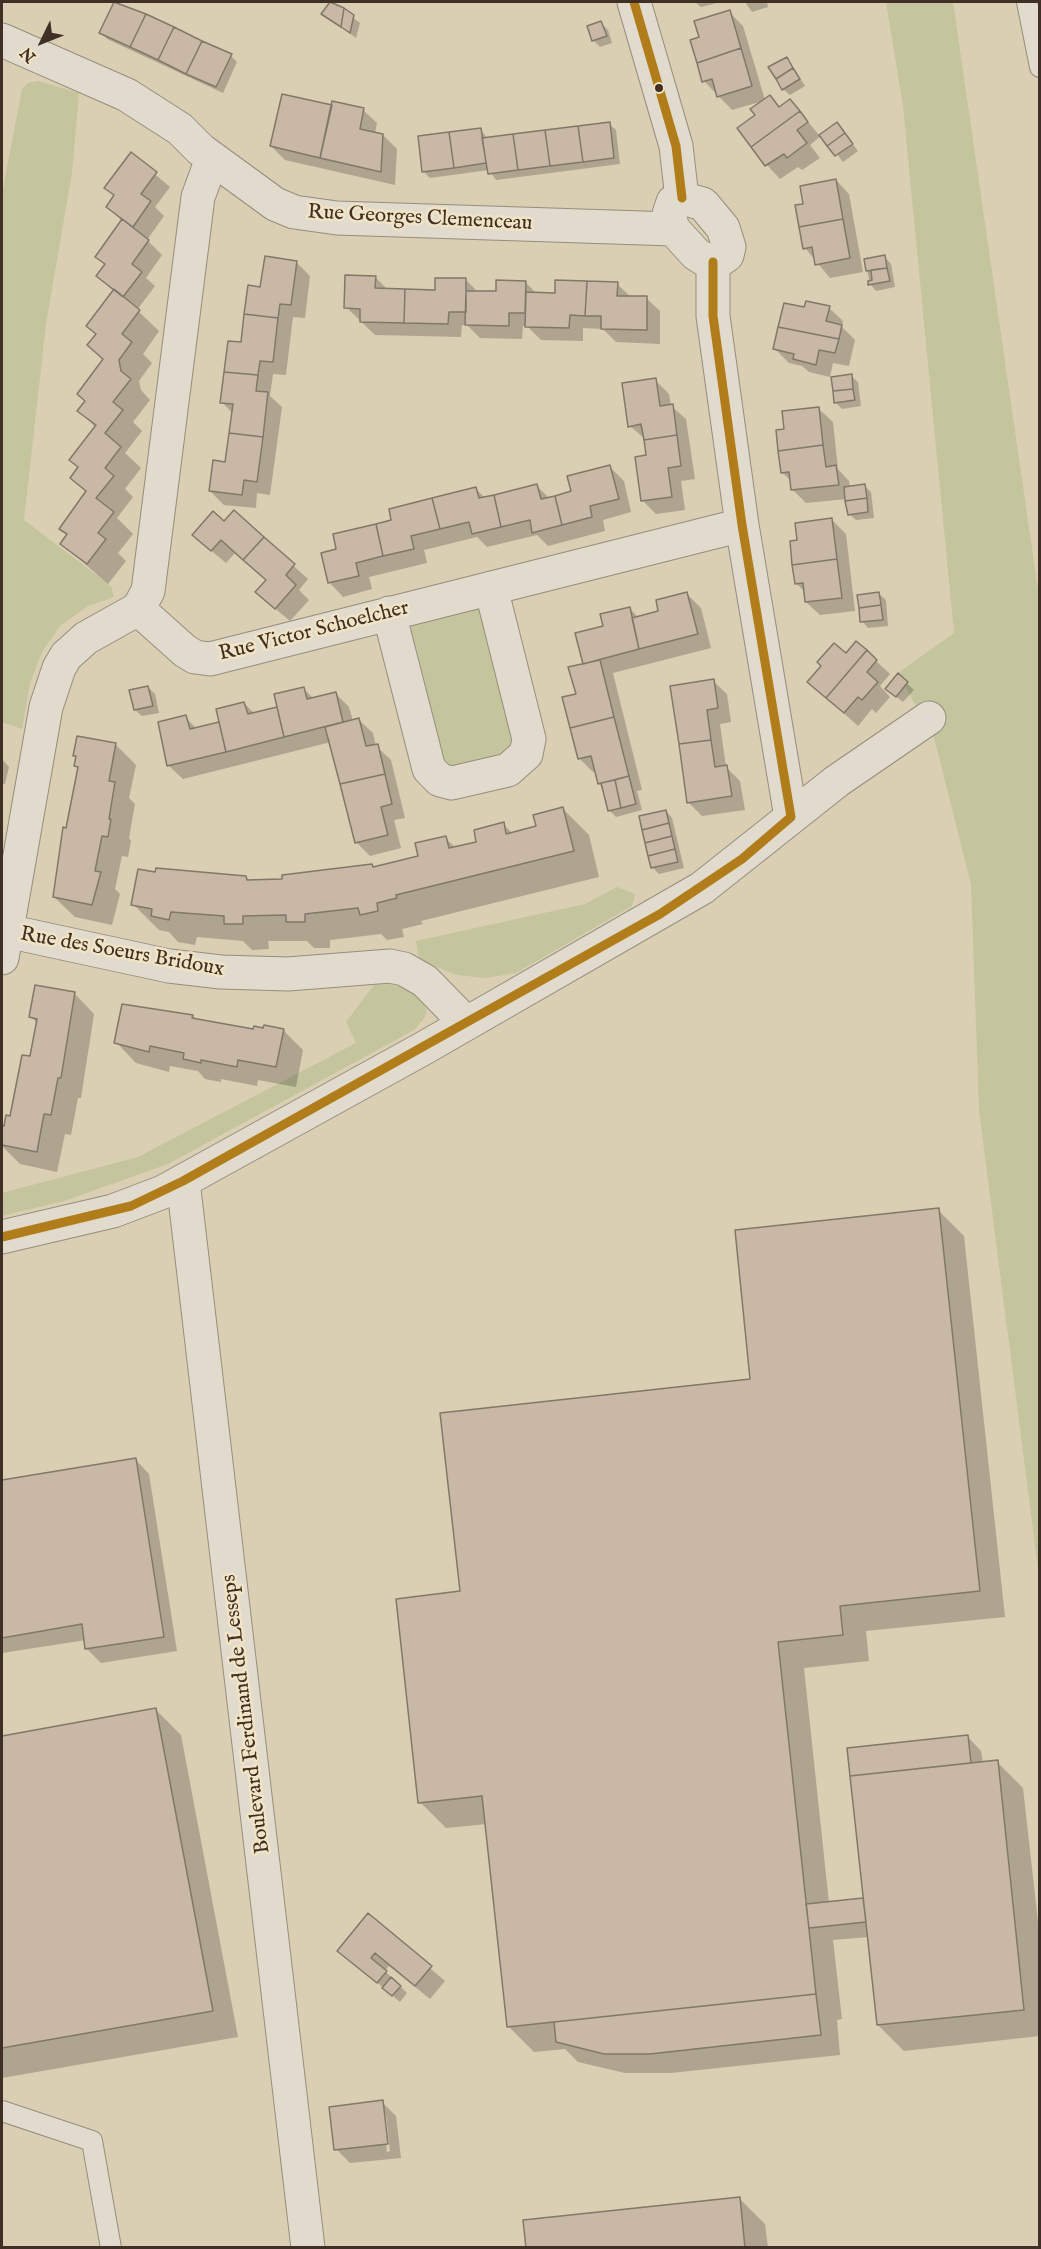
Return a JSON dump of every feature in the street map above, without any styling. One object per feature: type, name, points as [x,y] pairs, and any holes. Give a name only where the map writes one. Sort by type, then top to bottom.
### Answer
[{"type":"street","points":[[634,2],[676,146],[682,198]]},
{"type":"street","name":"Rue Georges Clemenceau","points":[[2,40],[127,95],[180,129],[212,159],[275,204],[308,215],[673,229]]},
{"type":"street","points":[[138,609],[148,591],[152,571],[198,197],[212,159]]},
{"type":"street","points":[[682,198],[703,204],[723,228],[729,247],[727,255],[713,262],[707,261],[687,248],[673,229],[669,214],[674,202],[682,198]]},
{"type":"street","points":[[713,262],[713,315],[742,525],[791,817]]},
{"type":"street","name":"Rue Victor Schoelcher","points":[[138,609],[174,642],[202,659],[742,525]]},
{"type":"street","points":[[389,613],[429,769],[440,780],[452,783],[508,770],[526,754],[528,739],[491,588]]},
{"type":"street","name":"Rue des Soeurs Bridoux","points":[[138,609],[86,638],[66,656],[59,668],[46,707],[4,945],[221,972],[288,974],[390,966],[404,969],[425,981],[466,1023]]},
{"type":"street","points":[[2,1237],[122,1208],[183,1181],[466,1023],[702,888],[837,781],[928,718]]},
{"type":"street","name":"Boulevard Ferdinand de Lesseps","points":[[183,1181],[308,2247]]},
{"type":"lane","points":[[1027,2],[1040,67]]},
{"type":"lane","points":[[2,2111],[92,2141],[111,2247]]},
{"type":"green space","points":[[886,2],[953,2],[1039,597],[1039,1576],[979,1110],[971,884],[929,718],[914,703],[898,673],[954,633],[903,106]]},
{"type":"green space","points":[[38,81],[79,93],[72,173],[46,324],[24,520],[111,586],[114,597],[88,606],[60,626],[42,652],[30,683],[22,729],[2,722],[2,194],[22,89],[28,83]]},
{"type":"green space","points":[[482,603],[518,743],[515,751],[445,770],[402,622]]},
{"type":"green space","points":[[617,887],[635,894],[632,906],[516,973],[485,978],[457,975],[419,960],[416,941],[585,904]]},
{"type":"green space","points":[[393,984],[407,989],[421,999],[427,1011],[414,1030],[168,1164],[64,1201],[2,1216],[2,1193],[138,1157],[356,1043],[346,1022],[374,985]]},
{"type":"building","points":[[114,2],[146,14],[130,47],[99,33]]},
{"type":"building","points":[[330,2],[344,8],[341,27],[321,14]]},
{"type":"building","points":[[344,8],[354,15],[350,33],[341,27]]},
{"type":"building","points":[[730,10],[741,48],[697,63],[690,40],[699,37],[694,21]]},
{"type":"building","points":[[146,14],[174,27],[158,60],[130,47]]},
{"type":"building","points":[[601,21],[607,36],[592,41],[587,26]]},
{"type":"building","points":[[174,27],[202,41],[186,74],[158,60]]},
{"type":"building","points":[[202,41],[232,54],[216,87],[186,74]]},
{"type":"building","points":[[741,48],[752,86],[717,97],[712,79],[702,82],[697,63]]},
{"type":"building","points":[[787,57],[793,68],[776,79],[768,67]]},
{"type":"building","points":[[793,68],[800,79],[782,90],[776,79]]},
{"type":"building","points":[[282,94],[332,105],[320,158],[270,146]]},
{"type":"building","points":[[770,95],[779,107],[790,99],[800,111],[751,147],[737,128],[755,115],[750,109]]},
{"type":"building","points":[[332,101],[364,108],[360,129],[383,134],[381,172],[320,158]]},
{"type":"building","points":[[800,111],[808,122],[797,130],[807,143],[787,158],[784,154],[765,166],[751,147]]},
{"type":"building","points":[[610,122],[614,158],[583,162],[578,126]]},
{"type":"building","points":[[837,122],[845,133],[827,146],[819,135]]},
{"type":"building","points":[[578,126],[583,162],[550,166],[545,130]]},
{"type":"building","points":[[481,128],[486,163],[454,168],[449,132]]},
{"type":"building","points":[[545,130],[550,166],[518,170],[513,134]]},
{"type":"building","points":[[449,132],[454,168],[422,172],[418,136]]},
{"type":"building","points":[[845,133],[853,144],[835,156],[827,146]]},
{"type":"building","points":[[513,134],[518,170],[488,174],[482,138]]},
{"type":"building","points":[[131,152],[157,172],[141,194],[151,201],[133,227],[106,207],[114,195],[104,188]]},
{"type":"building","points":[[836,179],[843,219],[799,227],[795,205],[803,204],[800,186]]},
{"type":"building","points":[[122,219],[149,240],[132,264],[142,272],[123,297],[96,276],[105,264],[95,257]]},
{"type":"building","points":[[843,219],[850,258],[815,265],[812,247],[803,249],[799,227]]},
{"type":"building","points":[[885,255],[887,268],[866,271],[864,259]]},
{"type":"building","points":[[265,256],[297,261],[291,305],[280,304],[278,318],[244,314],[248,285],[260,287]]},
{"type":"building","points":[[887,268],[890,281],[868,285],[868,281],[872,280],[871,270]]},
{"type":"building","points":[[345,275],[376,276],[375,288],[405,289],[404,323],[360,322],[360,309],[344,308]]},
{"type":"building","points":[[435,278],[466,278],[466,312],[449,312],[448,324],[404,323],[405,289],[435,290]]},
{"type":"building","points":[[496,280],[526,281],[525,313],[509,313],[509,326],[465,325],[466,291],[496,291]]},
{"type":"building","points":[[555,280],[587,281],[585,316],[570,315],[569,328],[525,327],[526,292],[555,293]]},
{"type":"building","points":[[587,281],[618,282],[617,296],[647,296],[647,330],[601,329],[601,316],[585,316]]},
{"type":"building","points":[[114,289],[140,310],[122,334],[132,342],[119,360],[121,371],[131,379],[113,402],[123,410],[105,433],[121,447],[105,468],[114,476],[96,498],[114,512],[98,533],[106,539],[87,564],[60,544],[67,534],[59,529],[86,491],[70,478],[78,467],[69,460],[96,425],[77,411],[85,401],[77,394],[103,359],[87,345],[96,334],[86,326]]},
{"type":"building","points":[[806,301],[830,306],[826,321],[842,325],[839,339],[778,327],[784,303],[804,307]]},
{"type":"building","points":[[244,314],[278,318],[273,362],[260,361],[258,375],[224,372],[228,341],[241,342]]},
{"type":"building","points":[[778,327],[839,339],[835,353],[819,350],[816,365],[793,359],[794,354],[773,349]]},
{"type":"building","points":[[224,372],[258,375],[256,391],[268,392],[263,437],[229,433],[233,404],[220,403]]},
{"type":"building","points":[[852,374],[853,389],[833,391],[831,377]]},
{"type":"building","points":[[656,378],[660,406],[673,404],[677,435],[644,440],[641,424],[628,427],[622,383]]},
{"type":"building","points":[[853,389],[855,400],[834,403],[833,391]]},
{"type":"building","points":[[819,407],[823,445],[778,451],[776,430],[784,429],[782,411]]},
{"type":"building","points":[[229,433],[263,437],[257,482],[244,480],[242,495],[209,491],[213,460],[225,462]]},
{"type":"building","points":[[677,435],[681,466],[668,468],[672,497],[641,501],[635,457],[646,455],[644,440]]},
{"type":"building","points":[[823,445],[826,467],[836,465],[839,485],[791,490],[789,472],[781,473],[778,451]]},
{"type":"building","points":[[610,465],[619,499],[590,506],[592,517],[562,525],[555,496],[571,491],[567,476]]},
{"type":"building","points":[[537,484],[541,499],[555,496],[562,525],[532,533],[530,520],[501,527],[494,495]]},
{"type":"building","points":[[865,484],[867,498],[845,501],[844,487]]},
{"type":"building","points":[[476,487],[479,498],[494,495],[501,527],[472,534],[469,522],[440,529],[432,498]]},
{"type":"building","points":[[432,498],[440,529],[411,536],[414,549],[383,556],[376,524],[391,520],[389,509]]},
{"type":"building","points":[[867,498],[868,512],[848,515],[845,501]]},
{"type":"building","points":[[234,510],[264,537],[243,560],[221,540],[211,551],[192,535],[213,511],[224,521]]},
{"type":"building","points":[[832,518],[837,559],[792,565],[790,541],[797,540],[795,523]]},
{"type":"building","points":[[376,524],[383,556],[356,563],[359,576],[328,583],[321,553],[336,549],[333,534]]},
{"type":"building","points":[[264,537],[295,564],[286,575],[296,585],[275,609],[255,592],[266,580],[243,560]]},
{"type":"building","points":[[837,559],[842,598],[805,602],[803,583],[795,584],[792,565]]},
{"type":"building","points":[[687,592],[698,634],[639,649],[632,618],[658,611],[656,600]]},
{"type":"building","points":[[879,592],[881,605],[859,608],[857,595]]},
{"type":"building","points":[[881,605],[883,620],[860,622],[859,608]]},
{"type":"building","points":[[630,607],[639,649],[583,664],[575,633],[603,626],[600,614]]},
{"type":"building","points":[[856,641],[867,650],[826,698],[807,682],[821,666],[817,662],[834,643],[846,653]]},
{"type":"building","points":[[867,650],[877,660],[867,672],[878,682],[862,700],[858,697],[844,713],[826,698]]},
{"type":"building","points":[[600,660],[614,717],[570,728],[562,697],[576,694],[568,667]]},
{"type":"building","points":[[898,673],[908,682],[896,697],[885,689]]},
{"type":"building","points":[[714,679],[718,708],[707,710],[711,740],[679,744],[670,686]]},
{"type":"building","points":[[148,686],[153,706],[134,710],[129,690]]},
{"type":"building","points":[[304,687],[307,699],[336,692],[343,722],[284,737],[274,694]]},
{"type":"building","points":[[244,702],[248,714],[277,707],[284,737],[226,752],[216,709]]},
{"type":"building","points":[[186,715],[190,729],[219,722],[226,752],[167,766],[158,722]]},
{"type":"building","points":[[614,717],[629,776],[598,784],[591,756],[578,759],[570,728]]},
{"type":"building","points":[[359,718],[366,746],[378,744],[385,774],[340,784],[325,727]]},
{"type":"building","points":[[77,736],[116,743],[109,781],[115,782],[109,819],[111,819],[108,837],[102,836],[95,871],[101,872],[92,905],[53,897],[63,827],[66,828],[78,767],[74,766],[76,756],[73,756]]},
{"type":"building","points":[[711,740],[715,767],[727,765],[732,796],[687,803],[679,744]]},
{"type":"building","points":[[385,774],[392,804],[381,807],[388,835],[355,843],[340,784]]},
{"type":"building","points":[[629,776],[636,804],[621,808],[615,780]]},
{"type":"building","points":[[615,780],[621,808],[608,811],[601,783]]},
{"type":"building","points":[[563,807],[574,851],[396,895],[397,898],[377,903],[378,911],[360,915],[358,908],[305,914],[305,922],[286,922],[286,915],[243,916],[243,924],[224,924],[224,916],[171,912],[169,920],[151,916],[152,909],[131,905],[138,869],[155,872],[156,868],[246,876],[247,880],[282,879],[282,875],[372,864],[373,867],[418,856],[415,843],[446,836],[449,848],[476,842],[474,830],[504,822],[506,834],[536,826],[533,815]]},
{"type":"building","points":[[666,810],[669,823],[642,830],[639,816]]},
{"type":"building","points":[[669,823],[672,836],[645,843],[642,830]]},
{"type":"building","points":[[672,836],[675,849],[648,856],[645,843]]},
{"type":"building","points":[[675,849],[678,862],[651,868],[648,856]]},
{"type":"building","points":[[35,985],[75,992],[61,1078],[58,1078],[51,1115],[44,1114],[37,1152],[2,1145],[2,1125],[4,1126],[6,1115],[10,1116],[22,1055],[30,1056],[37,1019],[29,1017]]},
{"type":"building","points":[[122,1004],[193,1015],[192,1018],[253,1029],[254,1026],[263,1028],[264,1025],[284,1029],[276,1067],[238,1060],[237,1067],[201,1060],[201,1063],[183,1059],[184,1053],[150,1046],[149,1052],[114,1043]]},
{"type":"building","points":[[939,1208],[980,1591],[840,1606],[843,1635],[778,1642],[816,1994],[507,2027],[482,1796],[418,1803],[396,1599],[460,1591],[440,1413],[750,1379],[735,1230]]},
{"type":"building","points":[[136,1458],[164,1637],[85,1649],[82,1624],[2,1638],[2,1480]]},
{"type":"building","points":[[156,1708],[213,2011],[2,2048],[2,1736]]},
{"type":"building","points":[[968,1735],[971,1763],[850,1776],[847,1748]]},
{"type":"building","points":[[998,1760],[1024,2010],[877,2025],[850,1776]]},
{"type":"building","points":[[863,1898],[866,1922],[809,1928],[806,1904]]},
{"type":"building","points":[[368,1913],[432,1966],[415,1986],[375,1953],[371,1958],[387,1971],[377,1983],[337,1951]]},
{"type":"building","points":[[391,1977],[401,1986],[392,1996],[382,1988]]},
{"type":"building","points":[[816,1994],[821,2035],[650,2054],[604,2054],[556,2042],[554,2022]]},
{"type":"building","points":[[383,2100],[388,2144],[334,2150],[329,2107]]},
{"type":"building","points":[[740,2197],[745,2248],[526,2248],[523,2220]]},
{"type":"transit line","points":[[634,2],[676,146],[682,198]]},
{"type":"transit line","points":[[713,262],[713,316],[742,525],[791,817]]},
{"type":"transit line","points":[[2,1237],[131,1206],[183,1181],[660,914],[742,859],[791,817]]}]
